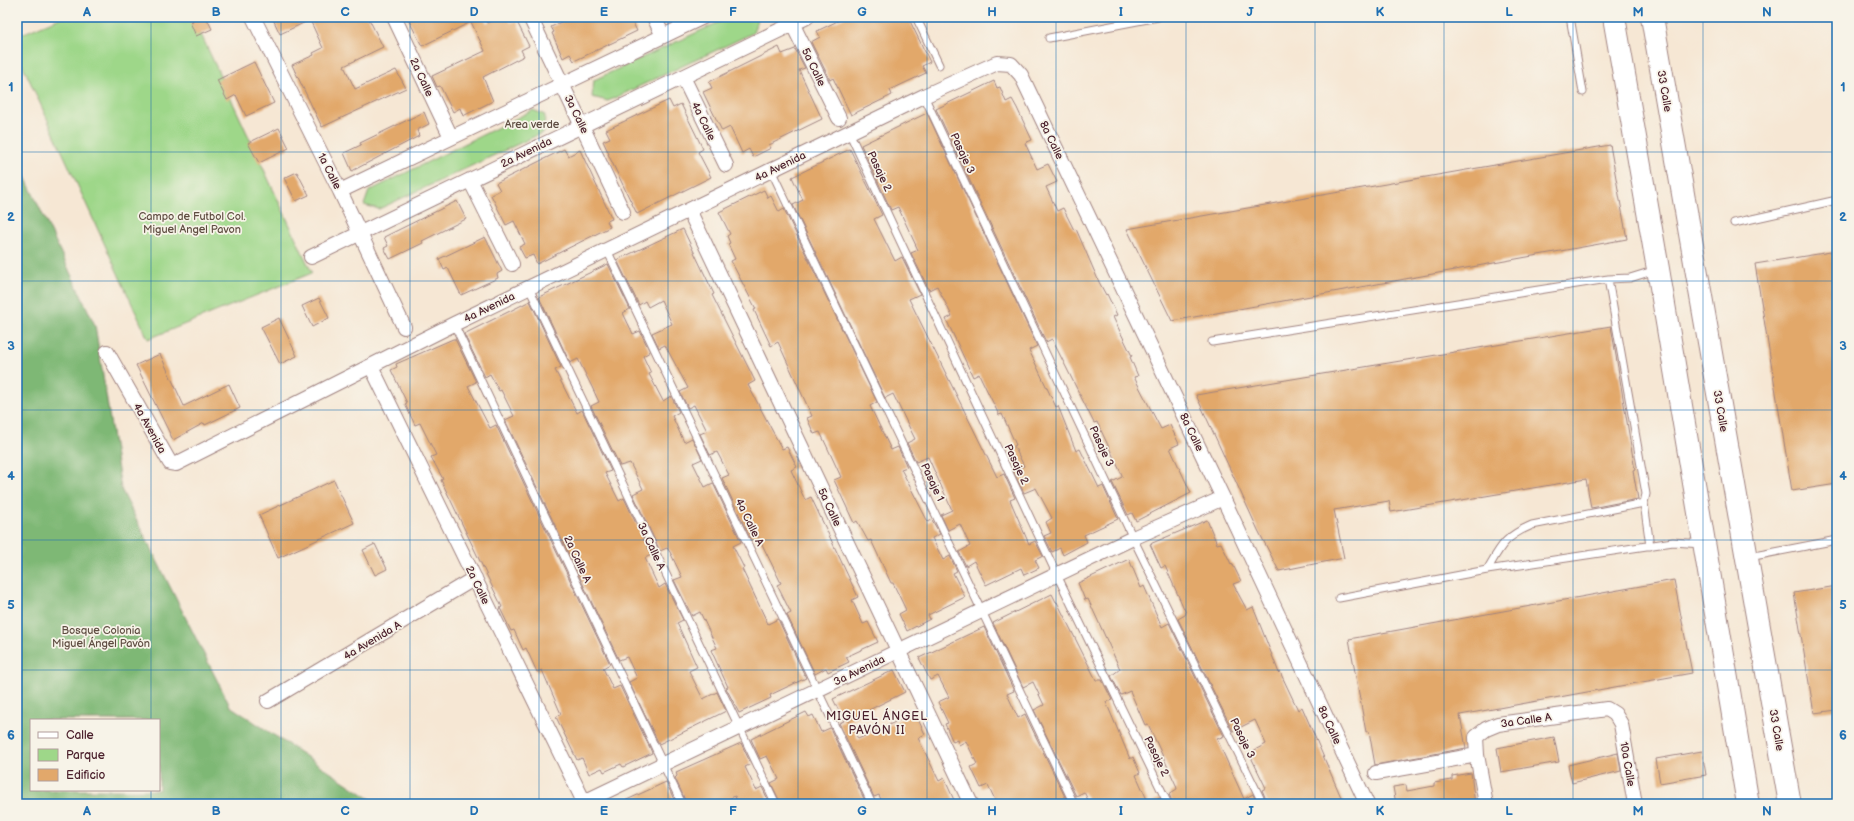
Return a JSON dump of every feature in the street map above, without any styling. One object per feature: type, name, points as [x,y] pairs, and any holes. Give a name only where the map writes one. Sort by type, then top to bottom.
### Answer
[{"type":"main road","points":[[1614,17],[1748,804]]},
{"type":"main road","name":"33 Calle","points":[[1652,17],[1790,804]]},
{"type":"street","name":"1a Calle","points":[[253,17],[340,190],[404,327]]},
{"type":"street","name":"2a Calle","points":[[394,17],[451,137]]},
{"type":"street","name":"3a Calle","points":[[530,17],[623,212]]},
{"type":"street","points":[[654,17],[663,36]]},
{"type":"street","points":[[340,190],[703,17]]},
{"type":"street","name":"2a Avenida","points":[[311,257],[683,77],[791,20],[807,17]]},
{"type":"street","name":"5a Calle","points":[[791,20],[839,118]]},
{"type":"street","name":"4a Avenida","points":[[107,352],[170,463],[176,464],[454,324],[924,96],[997,63],[1011,64]]},
{"type":"street","name":"8a Calle","points":[[1011,64],[1021,75],[1223,498],[1366,804]]},
{"type":"street","name":"4a Calle","points":[[683,77],[726,165]]},
{"type":"street","points":[[470,180],[512,264]]},
{"type":"street","name":"5a Calle","points":[[689,210],[971,804]]},
{"type":"street","name":"2a Calle","points":[[371,366],[584,803]]},
{"type":"street","name":"3a Avenida","points":[[584,803],[1133,538],[1223,498]]},
{"type":"street","name":"4a Avenida A","points":[[268,701],[475,578]]},
{"type":"street","name":"3a Calle A","points":[[1477,755],[1476,737],[1486,729],[1498,724],[1607,709],[1615,714],[1621,724]]},
{"type":"street","name":"10a Calle","points":[[1621,724],[1635,804]]},
{"type":"street","points":[[1376,773],[1477,755],[1486,804]]},
{"type":"lane","points":[[916,17],[939,65]]},
{"type":"lane","points":[[1049,38],[1158,17]]},
{"type":"lane","points":[[1570,17],[1583,92]]},
{"type":"lane","name":"Pasaje 3","points":[[924,96],[1133,538],[1264,804]]},
{"type":"lane","name":"Pasaje 2","points":[[849,132],[1057,575],[1168,804]]},
{"type":"lane","name":"Pasaje 1","points":[[772,170],[1074,804]]},
{"type":"lane","points":[[1734,223],[1837,200]]},
{"type":"lane","name":"4a Calle A","points":[[607,250],[872,804]]},
{"type":"lane","points":[[1212,342],[1608,279],[1630,278],[1658,269]]},
{"type":"lane","points":[[1608,279],[1646,494],[1644,503],[1650,546]]},
{"type":"lane","name":"3a Calle A","points":[[529,288],[776,804]]},
{"type":"lane","name":"2a Calle A","points":[[454,324],[682,804]]},
{"type":"lane","points":[[1487,570],[1504,542],[1520,530],[1532,525],[1644,503]]},
{"type":"lane","points":[[1746,557],[1837,540]]},
{"type":"lane","points":[[1339,598],[1487,570],[1673,542],[1704,545]]},
{"type":"green space","name":"Campo de Futbol Col. Miguel Angel Pavon","points":[[62,17],[193,17],[312,273],[148,339],[17,53],[17,36]]},
{"type":"green space","points":[[730,17],[758,17],[753,33],[608,101],[592,97],[594,80]]},
{"type":"green space","name":"Area verde","points":[[533,110],[545,115],[544,132],[379,209],[364,205],[369,191]]},
{"type":"green space","name":"Bosque Colonia Miguel Ángel Pavón","points":[[17,160],[95,325],[121,489],[230,706],[378,804],[17,804]]},
{"type":"building","points":[[191,17],[206,17],[212,29],[196,36],[190,22],[193,21]]},
{"type":"building","points":[[272,17],[368,17],[383,47],[344,66],[355,89],[396,70],[406,88],[322,127],[292,65],[314,55],[313,53],[323,48],[310,20],[280,34]]},
{"type":"building","points":[[407,17],[484,17],[487,23],[501,17],[508,17],[511,23],[516,20],[529,46],[521,50],[524,56],[483,77],[493,101],[463,116],[460,108],[453,112],[440,86],[437,87],[432,76],[485,51],[471,22],[422,46]]},
{"type":"building","points":[[571,17],[630,17],[637,31],[574,61],[570,54],[563,58],[552,33],[554,32],[551,27]]},
{"type":"building","points":[[846,17],[908,17],[930,62],[922,66],[926,73],[890,90],[892,95],[851,115],[833,78],[830,80],[811,42],[820,37],[817,31]]},
{"type":"building","points":[[779,47],[782,54],[795,49],[805,68],[799,70],[822,119],[769,145],[771,148],[753,157],[749,149],[742,153],[730,127],[722,131],[703,92],[712,88],[709,82]]},
{"type":"building","points":[[254,62],[274,103],[246,116],[236,95],[227,100],[217,80]]},
{"type":"building","points":[[994,81],[997,88],[1000,87],[1006,102],[1012,99],[1017,108],[1032,140],[1025,143],[1037,169],[1048,164],[1057,182],[1046,187],[1057,211],[1063,208],[1074,230],[1076,229],[1099,282],[1106,295],[1107,294],[1117,315],[1113,317],[1132,356],[1130,357],[1138,376],[1134,377],[1161,429],[1170,425],[1179,444],[1170,448],[1191,493],[1136,521],[1132,513],[1128,515],[1112,482],[1122,477],[1122,475],[1097,422],[1094,423],[1052,339],[1046,342],[936,109]]},
{"type":"building","points":[[669,100],[673,108],[681,104],[703,149],[698,152],[711,177],[637,214],[603,141],[610,138],[606,130]]},
{"type":"building","points":[[424,112],[429,124],[417,130],[419,136],[352,171],[344,153],[361,145],[360,143]]},
{"type":"building","points":[[927,113],[1037,346],[1029,350],[1056,407],[1058,406],[1076,451],[1080,449],[1099,488],[1103,486],[1118,519],[1084,535],[1087,542],[1063,555],[1060,548],[1052,552],[1044,536],[1051,533],[1046,522],[1052,518],[1036,488],[1024,493],[1013,471],[1024,466],[1014,446],[1016,445],[1002,414],[999,415],[979,374],[973,377],[946,319],[952,316],[937,286],[929,290],[911,253],[918,250],[898,207],[891,210],[861,145]]},
{"type":"building","points":[[279,128],[289,148],[259,163],[248,143]]},
{"type":"building","points":[[1610,145],[1627,239],[1172,321],[1127,229]]},
{"type":"building","points":[[564,149],[568,156],[580,150],[612,219],[607,221],[610,227],[537,264],[533,255],[525,258],[519,247],[525,244],[514,221],[506,225],[491,195],[500,190],[496,183]]},
{"type":"building","points":[[850,149],[882,215],[874,219],[895,261],[902,257],[920,294],[909,299],[997,477],[1004,474],[1015,498],[1010,500],[1029,544],[1035,541],[1043,556],[1035,560],[1039,568],[1024,575],[1021,568],[986,585],[974,561],[966,566],[959,552],[970,546],[960,524],[948,530],[941,515],[952,510],[928,457],[916,462],[907,443],[915,439],[893,394],[885,398],[793,205],[803,200],[792,177]]},
{"type":"building","points":[[297,172],[309,195],[296,201],[284,178]]},
{"type":"building","points":[[764,190],[768,198],[771,196],[779,212],[784,209],[877,402],[870,406],[891,450],[898,447],[907,467],[901,469],[928,522],[932,520],[940,534],[932,538],[943,560],[950,556],[957,571],[953,573],[965,597],[928,615],[930,619],[907,631],[899,614],[906,610],[893,583],[891,583],[871,540],[868,541],[857,521],[854,523],[834,480],[841,477],[820,432],[814,434],[807,418],[812,416],[778,342],[771,346],[754,310],[756,309],[731,261],[735,259],[728,244],[730,243],[727,236],[730,234],[719,212]]},
{"type":"building","points":[[457,201],[466,219],[422,241],[423,243],[390,259],[384,248],[388,246],[384,237]]},
{"type":"building","points":[[683,229],[714,294],[712,295],[755,381],[748,385],[782,449],[787,447],[797,467],[791,470],[805,500],[811,497],[858,597],[852,600],[863,624],[868,622],[878,642],[846,657],[849,662],[828,672],[826,668],[815,674],[787,615],[791,613],[777,585],[781,583],[757,534],[750,538],[722,478],[729,475],[717,452],[710,455],[700,434],[707,431],[694,405],[688,408],[680,392],[688,388],[665,345],[659,348],[652,333],[672,324],[661,300],[648,307],[645,301],[639,305],[617,260]]},
{"type":"building","points":[[485,237],[502,271],[497,274],[498,278],[461,295],[448,268],[444,270],[439,259]]},
{"type":"building","points":[[1837,251],[1837,484],[1792,491],[1755,264]]},
{"type":"building","points":[[608,264],[630,309],[623,313],[633,334],[640,331],[650,352],[643,356],[651,373],[649,374],[663,401],[671,396],[679,412],[672,416],[684,442],[692,438],[702,459],[693,463],[705,487],[713,483],[741,542],[733,546],[744,568],[742,569],[768,624],[778,619],[806,678],[770,695],[771,698],[739,713],[726,688],[728,687],[711,650],[717,648],[700,612],[692,616],[674,580],[682,577],[670,552],[667,548],[660,551],[633,494],[643,489],[630,463],[620,466],[591,406],[599,402],[592,387],[578,359],[570,363],[539,297]]},
{"type":"building","points":[[319,298],[329,318],[312,327],[302,306]]},
{"type":"building","points":[[530,301],[561,367],[555,370],[577,413],[582,410],[611,471],[605,473],[619,501],[624,498],[651,555],[645,558],[659,588],[665,584],[683,620],[677,623],[697,667],[689,671],[703,699],[717,692],[726,711],[659,744],[629,682],[637,678],[627,657],[619,660],[505,420],[514,416],[501,390],[499,391],[490,374],[485,377],[464,334]]},
{"type":"building","points":[[279,318],[297,356],[280,364],[261,327]]},
{"type":"building","points":[[1611,326],[1635,470],[1633,471],[1638,499],[1591,508],[1586,479],[1391,512],[1389,501],[1334,510],[1344,558],[1279,571],[1258,530],[1196,395]]},
{"type":"building","points":[[455,339],[476,382],[468,386],[490,428],[496,425],[610,664],[603,668],[613,689],[620,686],[652,753],[623,767],[621,764],[604,772],[602,768],[589,774],[582,758],[577,760],[556,717],[561,714],[542,670],[537,672],[526,648],[523,650],[514,630],[511,631],[500,608],[502,607],[441,480],[443,479],[431,457],[436,455],[420,423],[415,425],[405,404],[407,403],[391,370],[397,367],[396,364]]},
{"type":"building","points":[[160,354],[184,406],[229,384],[240,408],[205,425],[204,423],[173,440],[136,365]]},
{"type":"building","points":[[334,480],[354,523],[278,558],[259,515]]},
{"type":"building","points":[[1207,520],[1217,544],[1221,543],[1241,581],[1233,584],[1247,610],[1253,607],[1279,673],[1280,672],[1298,710],[1302,707],[1344,804],[1268,804],[1262,790],[1266,788],[1249,753],[1266,744],[1255,720],[1233,731],[1178,619],[1186,613],[1165,566],[1161,568],[1150,544]]},
{"type":"building","points":[[375,544],[387,569],[375,575],[363,550]]},
{"type":"building","points":[[1129,559],[1141,588],[1144,586],[1162,627],[1169,623],[1224,736],[1217,739],[1244,799],[1253,794],[1257,804],[1173,804],[1169,794],[1177,789],[1176,785],[1148,724],[1145,725],[1130,691],[1121,695],[1111,676],[1120,669],[1088,599],[1085,600],[1078,583]]},
{"type":"building","points":[[1674,580],[1692,673],[1460,715],[1466,748],[1375,765],[1369,731],[1366,732],[1349,639]]},
{"type":"building","points":[[1837,586],[1837,710],[1814,713],[1794,593]]},
{"type":"building","points":[[1052,594],[1096,680],[1102,680],[1112,700],[1106,702],[1130,759],[1133,757],[1140,773],[1136,775],[1149,804],[1090,804],[1084,792],[1076,796],[1034,710],[1044,705],[1033,682],[1023,687],[993,623]]},
{"type":"building","points":[[984,627],[1014,691],[1007,694],[1018,718],[1025,714],[1067,801],[1060,804],[997,804],[988,785],[981,788],[971,767],[977,764],[966,741],[959,745],[957,740],[953,742],[945,724],[948,723],[938,702],[949,697],[938,676],[930,680],[919,658]]},
{"type":"building","points":[[894,670],[905,692],[849,720],[858,739],[915,713],[925,734],[918,738],[939,781],[944,778],[954,800],[946,804],[883,804],[879,795],[874,797],[839,723],[844,721],[833,699]]},
{"type":"building","points":[[806,712],[809,717],[813,715],[821,732],[830,728],[865,801],[858,804],[781,804],[771,783],[779,779],[767,756],[760,759],[751,739]]},
{"type":"building","points":[[1554,737],[1559,762],[1501,772],[1497,748]]},
{"type":"building","points":[[741,743],[751,764],[745,767],[756,790],[762,787],[770,804],[738,804],[735,796],[718,804],[687,804],[675,778],[677,776],[676,772]]},
{"type":"building","points":[[1702,751],[1706,775],[1660,783],[1656,759]]},
{"type":"building","points":[[1618,753],[1621,771],[1572,783],[1568,765]]},
{"type":"building","points":[[1471,773],[1475,804],[1396,804],[1393,787],[1406,785],[1407,791],[1434,786],[1434,783],[1452,780],[1452,776]]},
{"type":"building","points":[[666,782],[676,804],[618,804]]},
{"type":"building","points":[[1160,798],[1162,804],[1149,804]]},
{"type":"district","name":"MIGUEL ÁNGEL PAVÓN II","points":[[877,723]]}]
